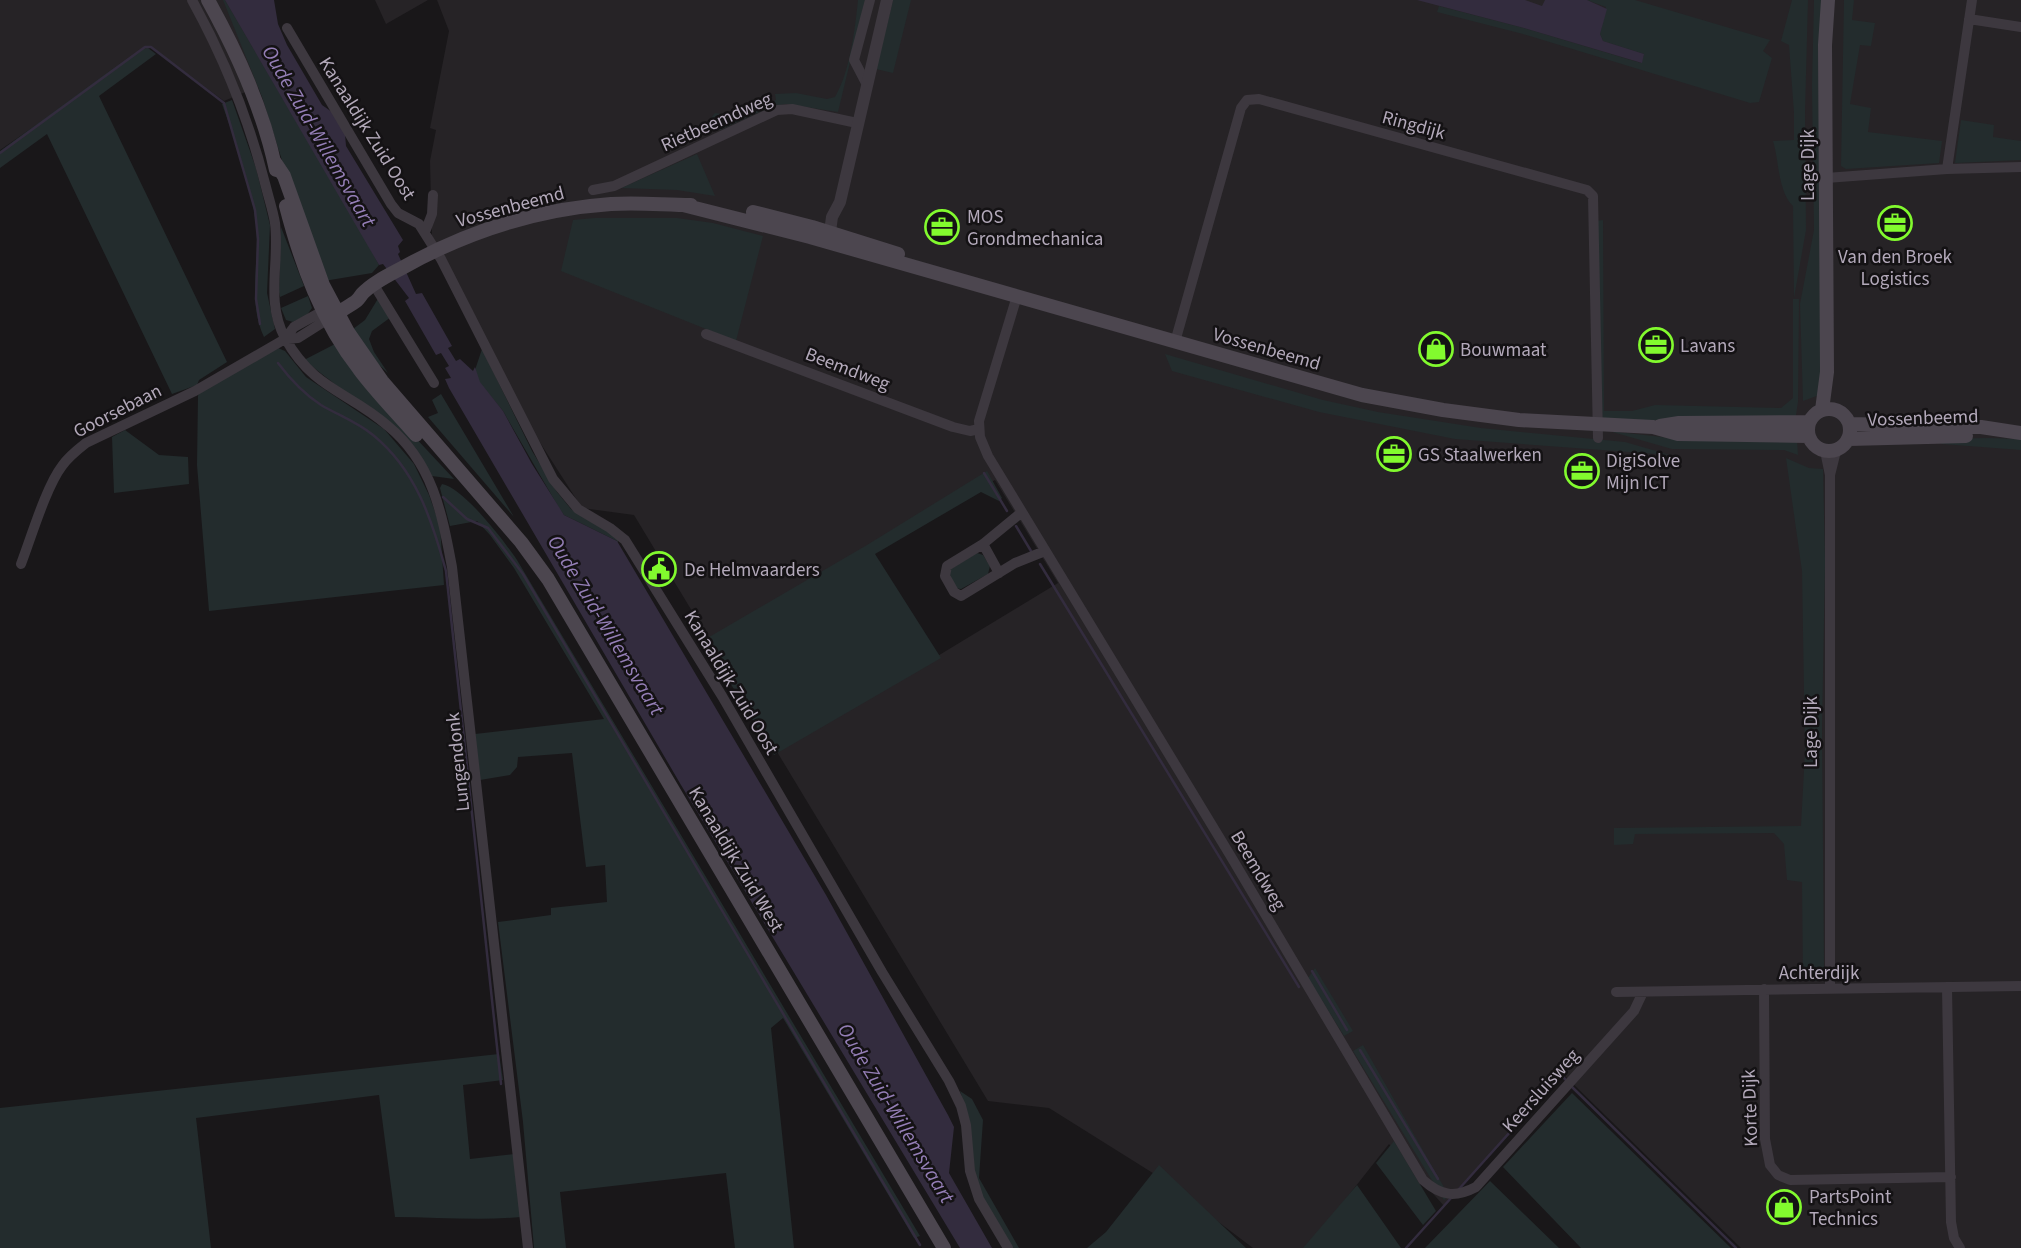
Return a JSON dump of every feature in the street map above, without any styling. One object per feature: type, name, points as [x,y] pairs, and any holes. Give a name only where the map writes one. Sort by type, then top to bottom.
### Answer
[{"type":"main road","name":"Kanaaldijk Zuid West","points":[[208,0],[251,87],[266,128],[274,161],[284,176],[330,312],[382,381],[522,542],[557,593],[944,1248]]},
{"type":"main road","name":"Lage Dijk","points":[[1828,0],[1825,45],[1829,410]]},
{"type":"main road","name":"Vossenbeemd","points":[[330,312],[355,294],[362,294],[405,266],[490,228],[568,209],[615,204],[702,205],[747,211],[831,236],[934,272],[1362,395],[1443,410],[1597,431],[1679,423],[1809,429]]},
{"type":"main road","points":[[1829,410],[1846,417],[1849,432],[1830,451],[1813,444],[1809,429],[1815,413],[1829,410]]},
{"type":"main road","name":"Vossenbeemd","points":[[1849,432],[1982,436],[1998,431],[2021,433]]},
{"type":"street","points":[[192,0],[212,35],[259,162],[275,224],[274,307],[285,339]]},
{"type":"street","points":[[866,83],[854,60],[870,0]]},
{"type":"street","points":[[831,236],[840,218],[839,202],[887,0]]},
{"type":"street","points":[[1947,169],[1972,0]]},
{"type":"street","points":[[1969,19],[2021,27]]},
{"type":"street","name":"Kanaaldijk Zuid Oost","points":[[286,27],[391,204],[398,213],[419,224],[436,250],[553,479],[578,509],[625,540],[722,696],[882,972],[949,1081],[966,1125],[970,1171],[979,1199],[1008,1248]]},
{"type":"street","name":"Ringdijk","points":[[1175,342],[1241,108],[1247,100],[1259,99],[1587,190],[1592,196],[1597,431]]},
{"type":"street","name":"Rietbeemdweg","points":[[593,190],[614,186],[777,110],[792,108],[857,123]]},
{"type":"street","points":[[1826,177],[2021,167]]},
{"type":"street","points":[[425,232],[432,214],[433,195]]},
{"type":"street","points":[[374,285],[434,383]]},
{"type":"street","points":[[979,429],[1017,296]]},
{"type":"street","name":"Goorsebaan","points":[[21,564],[50,490],[61,467],[72,454],[86,443],[195,391],[285,339],[294,327],[330,312]]},
{"type":"street","name":"Beemdweg","points":[[706,334],[953,427],[970,431],[979,429],[988,456],[1230,855],[1423,1181],[1433,1189],[1450,1196]]},
{"type":"street","name":"Lungendonk","points":[[285,339],[309,373],[334,392],[388,425],[404,441],[430,480],[442,512],[452,567],[528,1248]]},
{"type":"street","name":"Lage Dijk","points":[[1830,451],[1830,989]]},
{"type":"street","points":[[1022,512],[983,544],[947,566],[945,576],[949,584],[957,595],[961,596],[1015,563],[1045,551]]},
{"type":"street","points":[[983,544],[999,573]]},
{"type":"street","name":"Achterdijk","points":[[1616,992],[2021,986]]},
{"type":"street","points":[[1947,988],[1951,1222],[1954,1238],[1960,1248]]},
{"type":"street","name":"Korte Dijk","points":[[1764,989],[1765,1139],[1770,1165],[1778,1175],[1790,1180],[1951,1177]]},
{"type":"street","name":"Keersluisweg","points":[[1450,1196],[1464,1194],[1476,1187],[1634,1010],[1643,992]]},
{"type":"shaded area","points":[[0,0],[252,0],[288,74],[224,101],[150,47],[0,150]]},
{"type":"shaded area","points":[[223,0],[369,246],[379,265],[372,273],[324,281],[304,230],[262,97]]},
{"type":"shaded area","points":[[375,0],[428,0],[386,24]]},
{"type":"shaded area","points":[[437,0],[2021,0],[2021,1248],[1741,1248],[1564,1075],[1444,1206],[1389,1144],[1307,1248],[1253,1248],[1156,1175],[1049,1108],[988,1101],[634,515],[582,508],[514,402],[432,236],[430,161],[436,130],[430,128],[449,31]],"holes":[[[995,480],[1058,583],[936,657],[868,553]]]},
{"type":"shaded area","points":[[858,0],[865,0],[838,112],[786,104],[773,106],[720,130],[712,122],[711,118],[715,113],[735,116],[776,100],[775,94],[796,93],[827,99],[835,97],[848,63]]},
{"type":"shaded area","points":[[893,0],[911,0],[893,73],[876,69]]},
{"type":"shaded area","points":[[1587,0],[1635,0],[1770,40],[1763,51],[1772,58],[1759,102],[1750,103],[1523,34],[1437,12],[1439,6],[1641,63],[1644,54],[1603,41],[1600,34],[1606,7]]},
{"type":"shaded area","points":[[1792,0],[1808,0],[1806,230],[1794,298],[1793,206],[1784,193],[1773,141],[1794,140],[1789,45],[1781,41]]},
{"type":"shaded area","points":[[1814,0],[1822,0],[1822,394],[1803,401],[1800,304],[1814,230]]},
{"type":"shaded area","points":[[1844,0],[1854,0],[1852,20],[1875,23],[1871,46],[1860,45],[1850,104],[1871,108],[1868,132],[1942,141],[1939,163],[1846,169],[1841,166]]},
{"type":"shaded area","points":[[148,48],[156,54],[99,96],[227,362],[199,380],[197,385],[172,394],[47,134],[0,168],[0,151],[104,75],[140,50]]},
{"type":"shaded area","points":[[232,100],[256,168],[270,225],[267,293],[275,329],[264,337],[256,310],[257,238],[254,209],[222,104]]},
{"type":"shaded area","points":[[1961,120],[1994,125],[1993,137],[2021,141],[2021,160],[1955,163]]},
{"type":"shaded area","points":[[697,154],[715,196],[677,190],[621,188]]},
{"type":"shaded area","points":[[677,218],[713,223],[763,236],[736,341],[561,271],[573,220]]},
{"type":"shaded area","points":[[1603,220],[1604,411],[1632,411],[1655,405],[1781,408],[1793,398],[1793,299],[1799,299],[1798,402],[1795,421],[1600,420],[1596,221]]},
{"type":"shaded area","points":[[281,227],[304,286],[280,297],[279,292]]},
{"type":"shaded area","points":[[308,296],[312,308],[307,315],[293,322],[286,320],[281,308]]},
{"type":"shaded area","points":[[379,297],[391,317],[372,331],[369,339],[388,373],[353,329],[365,320]]},
{"type":"shaded area","points":[[335,344],[454,479],[432,476],[389,428],[304,360]]},
{"type":"shaded area","points":[[278,348],[285,351],[306,377],[384,429],[414,464],[440,526],[444,585],[209,611],[197,465],[199,392]]},
{"type":"shaded area","points":[[482,349],[532,451],[557,492],[571,509],[618,537],[618,544],[617,541],[564,515],[559,508],[503,411],[479,382],[475,370]]},
{"type":"shaded area","points":[[1165,354],[1323,400],[1378,412],[1481,428],[1625,442],[1670,455],[1455,439],[1319,412],[1172,371]]},
{"type":"shaded area","points":[[441,394],[514,517],[428,417],[438,413],[432,400]]},
{"type":"shaded area","points":[[125,430],[159,455],[188,457],[189,484],[114,493],[112,437]]},
{"type":"shaded area","points":[[1609,431],[1679,439],[1797,440],[1798,455],[1784,450],[1672,449]]},
{"type":"shaded area","points":[[1936,439],[2021,439],[2021,450],[1942,444]]},
{"type":"shaded area","points":[[1786,458],[1809,468],[1823,469],[1824,968],[1823,975],[1816,981],[1803,981],[1802,882],[1787,880],[1784,844],[1774,833],[1635,834],[1633,844],[1614,845],[1614,828],[1801,826],[1805,752],[1802,571]]},
{"type":"shaded area","points":[[987,471],[1002,498],[999,501],[981,492],[875,554],[941,658],[774,755],[704,640]]},
{"type":"shaded area","points":[[442,484],[451,487],[472,505],[517,560],[920,1236],[914,1238],[783,1018],[771,1028],[794,1248],[735,1248],[726,1173],[560,1192],[566,1248],[534,1248],[523,1122],[498,922],[551,915],[551,908],[607,902],[605,865],[586,867],[572,753],[518,757],[517,767],[510,775],[480,780],[475,734],[604,719],[514,568],[490,535],[477,521],[450,526],[440,488]]},
{"type":"shaded area","points":[[977,553],[983,555],[990,566],[988,574],[961,589],[953,588],[949,570]]},
{"type":"shaded area","points":[[1315,968],[1353,1031],[1344,1036],[1308,978]]},
{"type":"shaded area","points":[[1363,1045],[1449,1196],[1444,1200],[1353,1051]]},
{"type":"shaded area","points":[[499,1054],[503,1080],[463,1085],[470,1159],[515,1154],[521,1217],[395,1217],[379,1095],[196,1118],[211,1248],[0,1248],[0,1108]]},
{"type":"shaded area","points":[[960,1091],[972,1099],[983,1120],[979,1178],[1019,1248],[1010,1248],[973,1180],[970,1122]]},
{"type":"shaded area","points":[[1572,1093],[1731,1248],[1581,1248],[1503,1167]]},
{"type":"shaded area","points":[[1394,1141],[1436,1211],[1423,1225],[1376,1163]]},
{"type":"shaded area","points":[[1159,1165],[1246,1248],[1087,1248],[1106,1232]]},
{"type":"shaded area","points":[[1490,1181],[1559,1248],[1425,1248]]},
{"type":"shaded area","points":[[1357,1185],[1401,1248],[1303,1248]]},
{"type":"water","name":"Oude Zuid-Willemsvaart","points":[[225,0],[274,0],[278,24],[287,45],[322,105],[332,112],[345,134],[346,146],[403,240],[398,246],[398,254],[416,294],[422,293],[452,346],[448,348],[456,361],[460,359],[473,371],[475,367],[480,382],[503,411],[564,515],[617,541],[826,895],[948,1115],[954,1127],[949,1173],[992,1248],[960,1248],[681,785],[449,388],[445,379],[451,378],[445,368],[449,366],[441,353],[436,355],[405,301],[409,298],[383,264],[379,265]]},
{"type":"water","points":[[1417,0],[1525,0],[1542,6],[1545,0],[1587,0],[1607,9],[1600,34],[1603,41],[1644,54],[1642,63],[1524,28]]},
{"type":"waterway","points":[[0,153],[145,47],[151,47],[224,103],[255,210],[258,239],[256,299],[260,324]]},
{"type":"waterway","points":[[278,363],[309,396],[367,430],[401,464],[420,497],[441,552],[446,571],[501,1084]]},
{"type":"waterway","points":[[984,473],[1007,511]]},
{"type":"waterway","points":[[443,497],[467,519],[488,528],[523,574],[920,1245]]},
{"type":"waterway","points":[[1016,526],[1031,551]]},
{"type":"waterway","points":[[1040,564],[1299,987]]},
{"type":"waterway","points":[[1312,971],[1347,1030]]},
{"type":"waterway","points":[[1360,1050],[1438,1179]]},
{"type":"waterway","points":[[1459,1189],[1561,1075],[1567,1081]]},
{"type":"waterway","points":[[1571,1086],[1736,1248]]},
{"type":"waterway","points":[[1406,1248],[1452,1197]]},
{"type":"place","name":"Van den Broek Logistics","points":[[1895,223]]},
{"type":"place","name":"MOS Grondmechanica","points":[[942,227]]},
{"type":"place","name":"Lavans","points":[[1656,345]]},
{"type":"place","name":"Bouwmaat","points":[[1436,349]]},
{"type":"place","name":"GS Staalwerken","points":[[1394,454]]},
{"type":"place","name":"DigiSolve Mijn ICT","points":[[1582,471]]},
{"type":"place","name":"De Helmvaarders","points":[[659,569]]},
{"type":"place","name":"PartsPoint Technics","points":[[1784,1207]]}]
